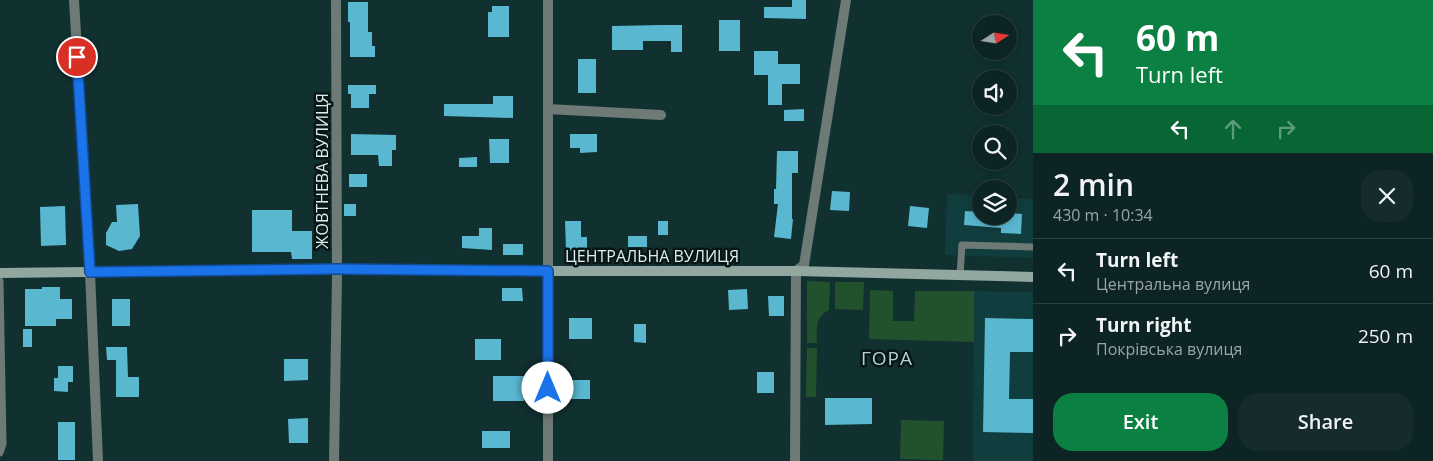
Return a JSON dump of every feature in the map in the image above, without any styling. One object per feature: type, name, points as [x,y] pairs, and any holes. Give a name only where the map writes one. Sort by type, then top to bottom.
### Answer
[{"type":"main road","name":"ЦЕНТРАЛЬНА ВУЛИЦЯ","points":[[0,273],[337,269],[796,271],[1033,277]]},
{"type":"street","points":[[74,0],[90,272],[98,461]]},
{"type":"street","name":"ЖОВТНЕВА ВУЛИЦЯ","points":[[334,461],[337,269],[336,0]]},
{"type":"street","points":[[548,0],[548,461]]},
{"type":"street","points":[[795,461],[796,271],[804,265],[846,0]]},
{"type":"street","points":[[548,109],[661,115]]},
{"type":"lane","points":[[960,275],[962,245],[1033,247]]},
{"type":"lane","points":[[0,273],[3,444],[0,453]]},
{"type":"shaded area","points":[[947,194],[972,195],[972,225],[1017,225],[1017,198],[1033,199],[1033,258],[945,255]]},
{"type":"shaded area","points":[[974,291],[1033,292],[1033,461],[973,461]]},
{"type":"green space","points":[[807,281],[830,282],[829,310],[821,316],[817,324],[817,343],[807,343]]},
{"type":"green space","points":[[835,282],[864,282],[863,310],[835,309]]},
{"type":"green space","points":[[870,290],[893,291],[893,321],[914,321],[915,291],[974,291],[974,342],[869,339]]},
{"type":"green space","points":[[807,348],[817,348],[816,397],[806,397]]},
{"type":"green space","points":[[901,420],[944,421],[943,460],[900,459]]},
{"type":"building","points":[[792,0],[806,0],[806,19],[764,18],[764,7],[792,7]]},
{"type":"building","points":[[348,2],[368,2],[368,32],[372,32],[372,46],[375,46],[375,57],[350,57]]},
{"type":"building","points":[[492,6],[509,6],[509,37],[488,37],[488,12],[492,12]]},
{"type":"building","points":[[719,20],[740,20],[740,51],[719,51]]},
{"type":"building","points":[[682,25],[682,52],[671,52],[671,41],[643,41],[643,50],[612,50],[612,26]]},
{"type":"building","points":[[754,51],[778,51],[778,64],[800,64],[800,84],[782,84],[782,105],[768,105],[768,75],[754,75]]},
{"type":"building","points":[[578,59],[596,59],[596,93],[578,93]]},
{"type":"building","points":[[348,85],[376,85],[376,94],[369,94],[369,108],[351,108],[351,94],[348,94]]},
{"type":"building","points":[[493,96],[513,96],[513,118],[444,116],[444,104],[493,104]]},
{"type":"building","points":[[804,109],[804,121],[784,121],[784,110]]},
{"type":"building","points":[[351,134],[396,135],[396,150],[392,150],[392,166],[379,166],[378,155],[351,155]]},
{"type":"building","points":[[570,134],[597,134],[597,152],[580,153],[580,148],[570,148]]},
{"type":"building","points":[[489,139],[509,139],[509,163],[490,163]]},
{"type":"building","points":[[777,151],[798,151],[798,173],[792,173],[793,219],[791,239],[774,237],[778,204],[774,204]]},
{"type":"building","points":[[477,157],[477,167],[459,167],[459,158]]},
{"type":"building","points":[[349,174],[367,174],[367,187],[349,187]]},
{"type":"building","points":[[832,191],[850,192],[849,211],[830,210]]},
{"type":"building","points":[[138,204],[140,236],[132,249],[119,251],[106,245],[106,233],[112,222],[117,222],[116,205]]},
{"type":"building","points":[[344,204],[356,204],[356,216],[344,216]]},
{"type":"building","points":[[65,206],[66,245],[41,246],[40,207]]},
{"type":"building","points":[[910,206],[929,208],[927,228],[908,226]]},
{"type":"building","points":[[252,210],[292,210],[292,231],[312,231],[312,259],[292,259],[291,252],[252,252]]},
{"type":"building","points":[[965,211],[972,211],[972,225],[1017,225],[1017,214],[1022,214],[1021,234],[1001,233],[1001,228],[964,225]]},
{"type":"building","points":[[565,221],[581,221],[581,237],[587,237],[587,251],[566,251]]},
{"type":"building","points":[[658,221],[668,221],[668,235],[658,235]]},
{"type":"building","points":[[479,228],[492,228],[492,250],[462,248],[462,236],[479,236]]},
{"type":"building","points":[[628,236],[647,236],[647,247],[628,247]]},
{"type":"building","points":[[503,244],[523,244],[523,255],[503,255]]},
{"type":"building","points":[[42,287],[60,287],[60,299],[72,299],[72,319],[56,319],[56,326],[25,326],[25,289],[42,289]]},
{"type":"building","points":[[502,288],[522,288],[523,301],[502,301]]},
{"type":"building","points":[[747,289],[748,309],[729,310],[728,290]]},
{"type":"building","points":[[768,296],[784,296],[784,316],[769,316]]},
{"type":"building","points":[[112,299],[130,299],[130,326],[112,326]]},
{"type":"building","points":[[569,318],[592,318],[592,339],[569,339]]},
{"type":"building","points":[[985,318],[1033,319],[1033,352],[1010,352],[1009,399],[1033,399],[1033,433],[983,432]]},
{"type":"building","points":[[634,324],[646,324],[646,343],[634,342]]},
{"type":"building","points":[[23,329],[32,329],[32,347],[23,347]]},
{"type":"building","points":[[475,339],[501,339],[501,360],[475,360]]},
{"type":"building","points":[[106,347],[127,347],[128,377],[139,377],[139,397],[116,397],[116,360],[107,360]]},
{"type":"building","points":[[284,359],[308,359],[308,380],[284,381]]},
{"type":"building","points":[[58,366],[73,366],[73,382],[68,382],[68,392],[54,391],[54,378],[58,378]]},
{"type":"building","points":[[757,372],[774,372],[774,393],[757,393]]},
{"type":"building","points":[[493,376],[524,376],[524,401],[493,401]]},
{"type":"building","points":[[567,380],[590,380],[590,399],[568,399]]},
{"type":"building","points":[[825,398],[872,398],[872,424],[825,425]]},
{"type":"building","points":[[308,418],[308,443],[289,443],[288,419]]},
{"type":"building","points":[[58,422],[75,422],[75,460],[58,460]]},
{"type":"building","points":[[482,431],[510,431],[510,448],[482,448]]},
{"type":"district","name":"ГОРА","points":[[887,358]]},
{"type":"route","points":[[77,57],[88,264],[90,272],[337,269],[548,271],[548,388]]}]
